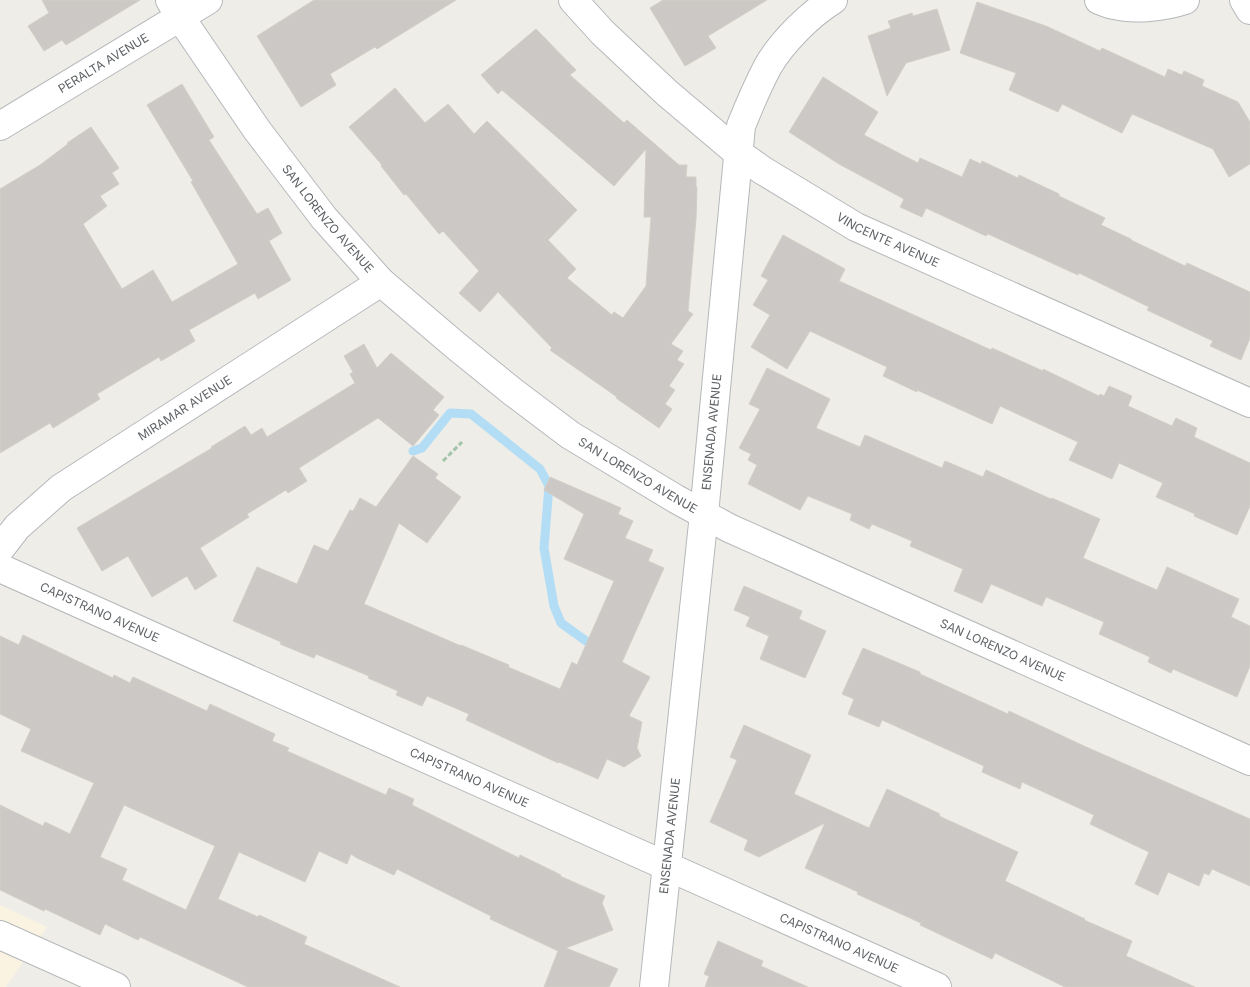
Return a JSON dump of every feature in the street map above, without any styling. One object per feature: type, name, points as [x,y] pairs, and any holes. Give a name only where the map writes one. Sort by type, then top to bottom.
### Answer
[{"type":"street","name":"PERALTA AVENUE","points":[[0,126],[175,8],[208,0]]},
{"type":"street","name":"VINCENTE AVENUE","points":[[574,0],[603,33],[667,93],[738,153],[762,170],[856,227],[1250,404]]},
{"type":"street","name":"ENSENADA AVENUE","points":[[654,987],[704,514],[741,126],[769,64],[805,21],[833,0]]},
{"type":"street","points":[[1099,0],[1114,5],[1137,8],[1185,0]]},
{"type":"street","points":[[1244,0],[1250,10]]},
{"type":"street","name":"SAN LORENZO AVENUE","points":[[175,8],[279,160],[324,218],[381,282],[498,380],[570,435],[676,499],[729,528],[1250,761]]},
{"type":"street","name":"MIRAMAR AVENUE","points":[[0,549],[18,527],[61,488],[381,282]]},
{"type":"street","name":"CAPISTRANO AVENUE","points":[[0,568],[938,987]]},
{"type":"street","points":[[0,935],[116,987]]},
{"type":"path","points":[[443,461],[462,442]]},
{"type":"shaded area","points":[[0,905],[47,927],[6,987],[0,987]]},
{"type":"building","points":[[42,0],[140,0],[66,45],[62,40],[44,51],[28,26],[49,13]]},
{"type":"building","points":[[314,0],[456,0],[377,49],[375,47],[330,74],[336,85],[301,107],[257,36]]},
{"type":"building","points":[[663,0],[767,0],[708,36],[716,48],[685,66],[650,8]]},
{"type":"building","points":[[977,2],[1046,26],[1100,51],[1102,48],[1165,77],[1168,69],[1182,75],[1184,71],[1204,80],[1202,86],[1238,102],[1250,122],[1250,164],[1229,177],[1213,149],[1132,114],[1122,133],[1062,104],[1058,112],[1009,90],[1016,73],[960,53]]},
{"type":"building","points":[[937,9],[950,50],[906,63],[887,96],[868,36],[891,28],[888,21],[912,13],[913,16]]},
{"type":"building","points":[[536,29],[576,70],[570,75],[624,123],[627,120],[679,165],[687,165],[686,177],[696,177],[696,219],[688,311],[693,314],[671,344],[683,351],[677,360],[684,364],[669,386],[675,390],[665,404],[672,409],[659,428],[550,350],[552,348],[498,292],[480,312],[459,293],[479,271],[443,231],[439,234],[406,194],[404,195],[382,165],[349,127],[395,88],[425,123],[448,104],[474,134],[487,121],[577,210],[548,240],[576,269],[567,278],[612,315],[614,312],[623,318],[646,286],[651,217],[644,217],[646,149],[614,186],[502,90],[498,94],[481,75]]},
{"type":"building","points":[[823,77],[878,112],[864,135],[918,163],[920,158],[962,177],[970,159],[981,164],[982,161],[1018,178],[1019,175],[1105,218],[1101,225],[1185,266],[1187,263],[1250,292],[1250,338],[1241,360],[1210,346],[1213,341],[1147,310],[1149,307],[1079,273],[1078,275],[988,234],[986,236],[926,208],[922,217],[900,207],[904,199],[839,164],[789,132]]},
{"type":"building","points":[[182,84],[214,137],[209,140],[257,214],[268,208],[282,233],[269,241],[291,280],[258,299],[255,293],[189,330],[195,341],[161,361],[159,357],[97,394],[100,399],[53,428],[50,423],[0,453],[0,189],[40,165],[67,143],[91,127],[119,168],[112,173],[119,184],[100,196],[107,206],[83,224],[122,289],[153,270],[172,302],[238,264],[191,182],[193,181],[147,105]]},
{"type":"building","points":[[783,235],[845,269],[839,281],[991,350],[992,348],[1043,371],[1043,369],[1099,396],[1100,394],[1104,396],[1109,386],[1132,396],[1128,406],[1172,426],[1176,418],[1197,428],[1194,437],[1250,463],[1250,506],[1237,535],[1156,497],[1163,483],[1119,463],[1112,479],[1069,460],[1078,442],[1000,406],[992,424],[883,376],[887,367],[810,331],[787,369],[751,347],[770,315],[753,305],[768,280],[761,276]]},
{"type":"building","points":[[364,344],[377,368],[391,353],[444,397],[433,410],[439,415],[413,446],[378,418],[299,468],[307,481],[288,493],[286,490],[247,514],[249,517],[200,548],[217,576],[195,590],[187,576],[152,597],[128,556],[102,571],[77,528],[212,448],[245,426],[251,435],[262,428],[267,437],[355,383],[350,374],[353,372],[344,356]]},
{"type":"building","points":[[767,368],[830,399],[816,428],[860,447],[865,435],[942,468],[945,461],[983,477],[986,470],[1100,519],[1083,558],[1157,590],[1167,567],[1239,599],[1231,617],[1250,626],[1250,666],[1237,697],[1173,669],[1171,673],[1148,662],[1150,657],[1099,634],[1104,622],[1046,597],[1042,606],[991,584],[982,603],[954,591],[963,569],[910,546],[912,541],[872,524],[869,529],[850,520],[852,514],[808,496],[800,510],[748,484],[757,465],[748,460],[751,454],[739,448],[760,409],[749,404]]},
{"type":"building","points":[[413,456],[438,474],[435,478],[461,497],[427,543],[399,523],[364,604],[509,665],[508,667],[560,689],[572,662],[577,665],[614,581],[564,559],[584,514],[544,490],[550,477],[621,508],[618,514],[633,521],[625,538],[653,550],[648,561],[664,568],[622,662],[650,677],[629,716],[642,722],[637,748],[641,756],[624,767],[607,759],[598,779],[558,763],[466,720],[469,714],[427,696],[422,706],[396,695],[398,691],[368,678],[369,676],[316,654],[314,658],[233,621],[257,567],[297,584],[314,545],[328,551],[350,510],[353,511],[360,498],[376,507]]},
{"type":"building","points":[[744,586],[802,611],[799,619],[826,631],[805,678],[760,659],[769,636],[746,626],[750,617],[734,610]]},
{"type":"building","points":[[23,635],[113,678],[114,675],[130,683],[133,677],[207,711],[210,704],[275,734],[272,741],[289,748],[287,751],[386,795],[389,788],[414,799],[412,805],[519,858],[520,855],[560,876],[605,896],[602,903],[613,930],[566,948],[618,969],[609,987],[544,987],[558,951],[490,919],[491,916],[397,869],[394,875],[351,854],[347,864],[319,851],[305,882],[239,852],[218,899],[307,937],[304,944],[400,987],[248,987],[140,937],[138,940],[105,924],[100,935],[0,890],[0,805],[43,826],[45,822],[70,834],[94,783],[21,751],[31,729],[0,714],[0,636],[19,645]],"holes":[[[124,805],[215,846],[186,910],[122,880],[127,869],[100,857]]]},
{"type":"building","points":[[863,648],[920,672],[920,674],[1008,714],[1009,711],[1250,819],[1250,886],[1212,869],[1209,875],[1204,873],[1199,886],[1168,872],[1158,895],[1135,884],[1149,852],[1090,824],[1094,815],[1022,782],[1020,789],[982,772],[984,766],[882,720],[879,727],[848,714],[854,699],[842,694]]},
{"type":"building","points":[[744,725],[811,755],[794,794],[869,828],[887,789],[940,814],[939,816],[1018,852],[1005,881],[1084,920],[1132,941],[1126,956],[1195,987],[1065,987],[995,953],[992,959],[920,925],[921,923],[857,894],[858,892],[805,868],[825,823],[759,857],[744,850],[748,840],[710,822],[737,760],[730,757]]},
{"type":"building","points":[[718,941],[763,961],[761,966],[808,987],[705,987],[709,976],[704,974]]},
{"type":"waterway","points":[[413,451],[422,448],[450,413],[471,414],[540,469],[549,486],[544,548],[554,606],[561,623],[589,643],[598,647]]}]
